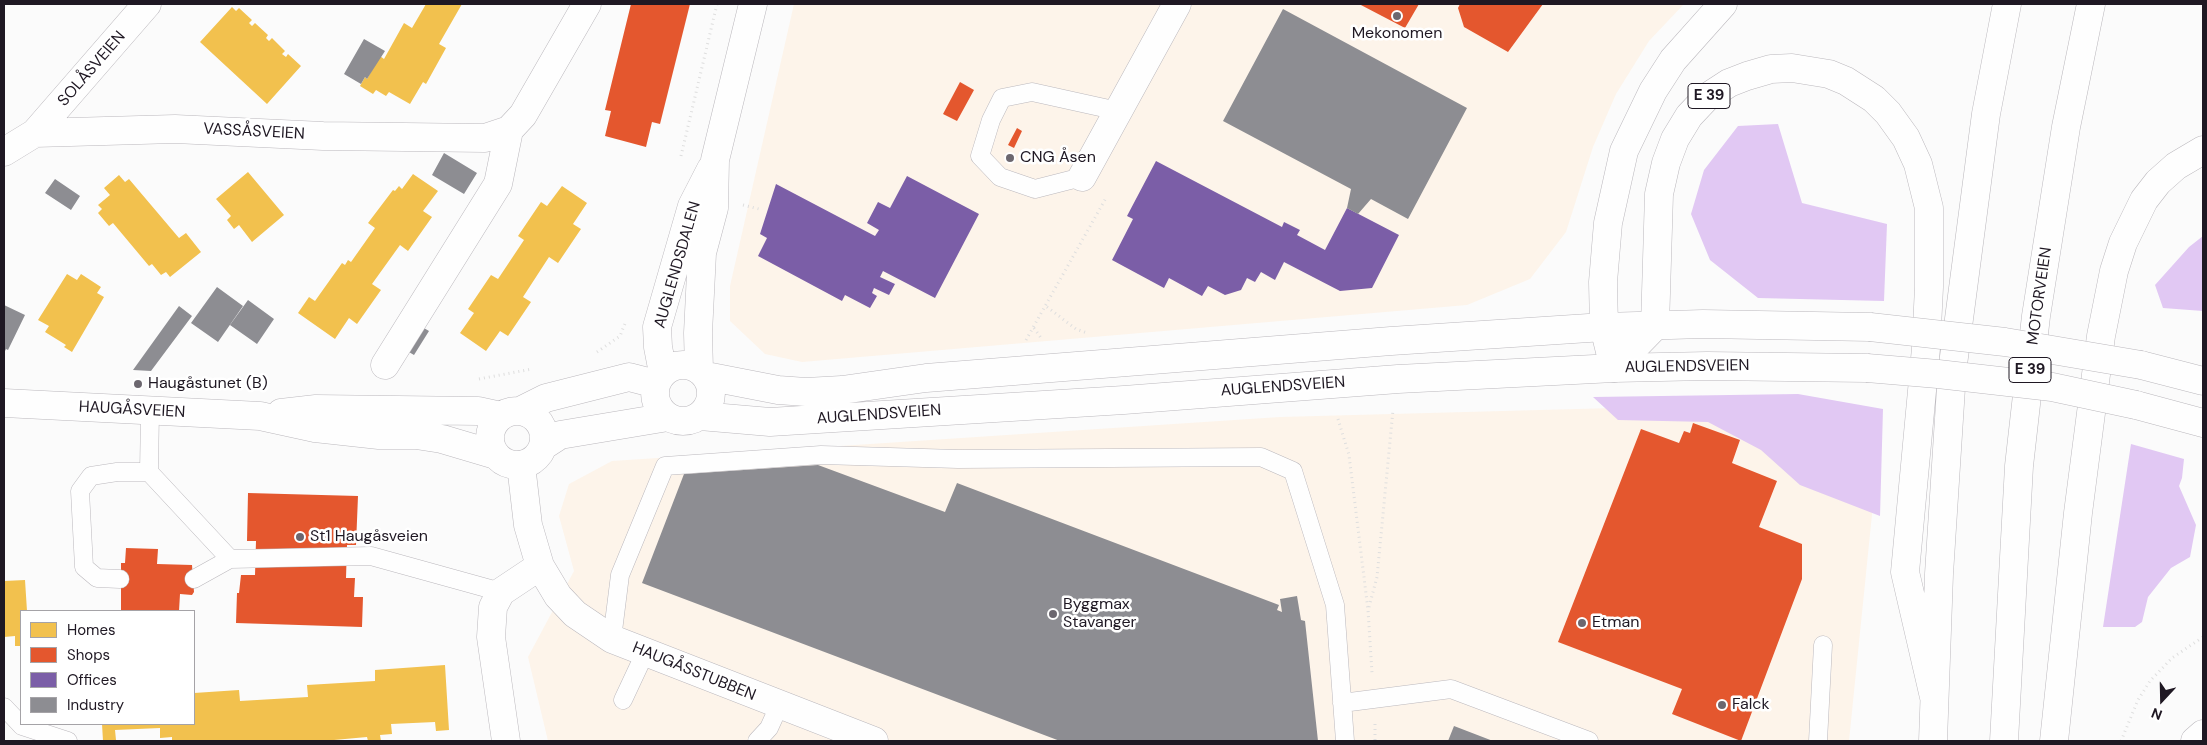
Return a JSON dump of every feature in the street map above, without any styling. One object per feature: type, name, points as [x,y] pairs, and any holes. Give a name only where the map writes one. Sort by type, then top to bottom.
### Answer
[{"type":"main road","name":"SOLÅSVEIEN","points":[[35,133],[147,4]]},
{"type":"main road","points":[[385,364],[498,184],[509,130],[523,115],[587,4]]},
{"type":"main road","name":"AUGLENDSDALEN","points":[[703,373],[698,334],[702,253],[714,208],[715,160],[753,4]]},
{"type":"main road","points":[[1082,177],[1177,4]]},
{"type":"main road","points":[[1614,368],[1604,327],[1603,282],[1608,223],[1624,151],[1649,99],[1673,60],[1723,4]]},
{"type":"main road","name":"E 39","points":[[1933,741],[1944,475],[1952,372],[1984,124],[2007,4]]},
{"type":"main road","name":"MOTORVEIEN","points":[[2004,741],[2019,466],[2036,316],[2066,127],[2091,4]]},
{"type":"main road","name":"E 39","points":[[1655,326],[1659,194],[1666,163],[1675,139],[1689,116],[1706,98],[1729,83],[1748,76],[1771,70],[1792,68],[1820,72],[1846,80],[1874,99],[1888,113],[1906,138],[1918,164],[1929,208],[1929,287],[1926,348],[1905,572],[1934,697]]},
{"type":"main road","name":"VASSÅSVEIEN","points":[[4,152],[35,133],[175,129],[323,136],[485,138],[509,130]]},
{"type":"main road","points":[[2054,741],[2092,405],[2102,329],[2114,271],[2123,243],[2144,200],[2158,182],[2176,166],[2203,150]]},
{"type":"main road","name":"AUGLENDSDALEN","points":[[660,378],[657,327],[692,206],[715,160]]},
{"type":"main road","name":"AUGLENDSVEIEN","points":[[703,373],[778,390],[842,390],[926,378],[1391,341],[1604,327],[1703,324],[1870,327],[2005,342],[2142,365],[2203,381]]},
{"type":"main road","points":[[1614,368],[1655,326]]},
{"type":"main road","points":[[510,413],[529,413],[537,419],[545,437],[538,456],[509,460],[491,445],[490,435],[494,424],[510,413],[546,398],[629,377],[660,378],[680,365],[703,373],[710,384],[710,402],[700,416],[686,422],[668,417],[660,411],[656,402],[660,378]]},
{"type":"main road","name":"AUGLENDSVEIEN","points":[[700,416],[770,422],[1124,400],[1398,379],[1614,368],[1716,366],[1867,368],[2052,387],[2136,405],[2203,423]]},
{"type":"main road","name":"HAUGÅSVEIEN","points":[[4,403],[260,416],[315,428],[442,439],[509,460]]},
{"type":"main road","name":"HAUGÅSVEIEN","points":[[260,416],[316,409],[510,413]]},
{"type":"main road","points":[[543,446],[560,435],[668,417]]},
{"type":"main road","name":"HAUGÅSSTUBBEN","points":[[509,460],[540,566],[558,596],[575,614],[612,639],[779,706],[874,741]]},
{"type":"main road","points":[[506,741],[491,637],[493,607],[501,592],[540,566]]},
{"type":"main road","points":[[2195,741],[2203,734]]},
{"type":"lane","points":[[1082,177],[1035,189],[1000,177],[980,156],[991,120],[1002,98],[1032,92],[1118,111]]},
{"type":"lane","points":[[150,411],[149,472],[230,559]]},
{"type":"lane","points":[[612,639],[620,575],[665,466],[821,456],[958,459],[1261,457],[1293,471],[1335,606],[1345,741]]},
{"type":"lane","points":[[120,580],[97,578],[84,566],[80,491],[91,476],[117,472],[149,472]]},
{"type":"lane","points":[[194,579],[230,559],[371,556],[501,592]]},
{"type":"lane","points":[[1818,741],[1823,645]]},
{"type":"lane","points":[[623,700],[645,653]]},
{"type":"lane","points":[[1342,703],[1451,689],[1589,741]]},
{"type":"lane","points":[[757,741],[769,728],[779,706]]},
{"type":"lane","points":[[4,707],[20,724]]},
{"type":"lane","points":[[21,725],[68,741]]},
{"type":"path","points":[[680,159],[717,4]]},
{"type":"path","points":[[1023,346],[1055,291]]},
{"type":"path","points":[[1047,307],[1076,329]]},
{"type":"path","points":[[596,353],[620,336],[626,319]]},
{"type":"path","points":[[476,380],[542,368]]},
{"type":"path","points":[[1368,610],[1377,577],[1393,402]]},
{"type":"path","points":[[1338,419],[1348,455],[1368,610],[1376,741]]},
{"type":"path","points":[[2121,741],[2138,700],[2150,681],[2172,658],[2203,636]]},
{"type":"shaded area","points":[[794,4],[1684,4],[1649,41],[1616,94],[1593,147],[1566,232],[1530,279],[1467,305],[802,362],[765,354],[730,321],[730,286]]},
{"type":"shaded area","points":[[1778,124],[1802,203],[1887,224],[1884,301],[1758,298],[1710,260],[1691,214],[1704,170],[1738,126]]},
{"type":"shaded area","points":[[2203,236],[2203,311],[2163,308],[2155,285],[2189,247]]},
{"type":"shaded area","points":[[1798,394],[1883,409],[1880,516],[1800,485],[1761,450],[1708,422],[1618,420],[1593,397]]},
{"type":"shaded area","points":[[1651,407],[1845,441],[1876,475],[1849,741],[548,741],[528,657],[574,571],[559,516],[569,484],[612,461],[1280,417]]},
{"type":"shaded area","points":[[2131,444],[2184,459],[2179,486],[2196,525],[2190,557],[2171,568],[2148,597],[2142,622],[2135,627],[2103,627]]},
{"type":"building: Homes","points":[[426,4],[462,4],[439,44],[446,48],[426,84],[423,82],[410,104],[389,92],[386,96],[376,90],[373,94],[360,86],[365,77],[367,79],[380,56],[384,59],[404,23],[412,28]]},
{"type":"building: Homes","points":[[232,7],[236,11],[239,8],[252,20],[249,23],[252,26],[255,23],[268,35],[266,38],[269,41],[272,38],[285,51],[282,54],[286,57],[288,54],[301,66],[267,104],[200,42]]},
{"type":"building: Homes","points":[[248,172],[284,215],[252,242],[239,225],[234,229],[227,220],[231,216],[216,199]]},
{"type":"building: Homes","points":[[413,174],[438,191],[423,211],[432,217],[408,251],[400,245],[372,284],[381,290],[357,324],[349,318],[335,339],[298,313],[309,297],[315,301],[342,263],[345,265],[348,260],[351,262],[375,228],[368,223],[393,190],[395,191],[399,186],[402,189]]},
{"type":"building: Homes","points":[[119,175],[125,182],[129,179],[179,238],[186,233],[201,252],[170,277],[166,272],[161,275],[152,264],[149,266],[113,223],[109,226],[98,213],[102,209],[98,205],[110,195],[104,188]]},
{"type":"building: Homes","points":[[562,186],[587,203],[573,224],[581,229],[558,263],[549,257],[523,297],[531,302],[508,336],[500,331],[486,351],[460,333],[474,313],[468,309],[491,275],[498,279],[524,240],[518,236],[541,202],[547,206]]},
{"type":"building: Homes","points":[[67,274],[77,280],[81,274],[101,287],[97,293],[104,297],[72,352],[64,347],[66,345],[45,332],[49,326],[38,320]]},
{"type":"building: Homes","points":[[25,580],[27,610],[20,610],[20,646],[15,646],[15,636],[4,637],[4,581]]},
{"type":"building: Homes","points":[[445,665],[449,730],[436,731],[435,722],[391,724],[392,734],[380,735],[381,741],[368,741],[367,737],[323,741],[172,741],[172,737],[160,738],[160,728],[115,730],[116,740],[103,741],[102,725],[195,725],[195,693],[239,690],[240,701],[308,697],[307,685],[375,681],[375,670]]},
{"type":"building: Shops","points":[[631,4],[690,4],[660,124],[652,122],[646,147],[605,136],[611,111],[605,110]]},
{"type":"building: Shops","name":"Mekonomen","points":[[1359,4],[1419,4],[1405,28]]},
{"type":"building: Shops","points":[[1460,4],[1543,4],[1508,52],[1464,27],[1458,8]]},
{"type":"building: Shops","points":[[960,82],[974,90],[957,121],[943,114]]},
{"type":"building: Shops","points":[[1017,128],[1022,131],[1014,148],[1008,145]]},
{"type":"building: Shops","points":[[1693,423],[1740,440],[1732,463],[1777,481],[1759,527],[1802,544],[1802,579],[1741,741],[1672,714],[1682,689],[1558,642],[1641,429],[1679,443],[1684,431],[1690,433]]},
{"type":"building: Shops","points":[[248,493],[358,496],[356,545],[347,545],[346,578],[355,578],[354,597],[363,597],[362,627],[236,623],[237,593],[239,593],[241,575],[255,575],[256,541],[247,541]]},
{"type":"building: Shops","points":[[126,548],[158,549],[157,564],[192,565],[194,592],[192,595],[180,594],[179,610],[121,610],[121,563],[125,563]]},
{"type":"building: Offices","points":[[1156,161],[1282,227],[1284,222],[1300,230],[1297,235],[1325,250],[1347,208],[1399,235],[1372,288],[1340,291],[1284,262],[1275,280],[1261,272],[1255,282],[1247,278],[1241,290],[1225,295],[1208,286],[1202,296],[1169,278],[1164,288],[1112,260],[1133,219],[1127,216]]},
{"type":"building: Offices","points":[[907,176],[979,214],[935,298],[883,271],[880,277],[895,284],[889,295],[874,288],[872,293],[877,296],[870,308],[845,295],[842,301],[758,256],[767,238],[760,234],[776,184],[875,236],[879,230],[867,223],[878,202],[890,208]]},
{"type":"building: Industry","points":[[1283,9],[1467,108],[1408,219],[1371,199],[1358,214],[1347,208],[1351,189],[1223,121]]},
{"type":"building: Industry","points":[[364,39],[385,51],[367,79],[365,77],[361,84],[344,74]]},
{"type":"building: Industry","points":[[444,153],[477,173],[464,194],[432,175]]},
{"type":"building: Industry","points":[[55,179],[80,196],[71,210],[45,193]]},
{"type":"building: Industry","points":[[217,287],[243,306],[218,342],[191,323]]},
{"type":"building: Industry","points":[[248,300],[274,319],[257,344],[230,325]]},
{"type":"building: Industry","points":[[4,305],[25,315],[8,350],[6,349],[4,353]]},
{"type":"building: Industry","points":[[179,306],[192,316],[151,371],[133,370]]},
{"type":"building: Industry","points":[[417,324],[429,331],[414,355],[402,348]]},
{"type":"building: Industry","points":[[818,465],[945,512],[957,483],[1279,605],[1277,610],[1282,612],[1280,599],[1297,596],[1301,620],[1305,621],[1318,741],[1060,741],[642,583],[684,474]]},
{"type":"building: Industry","points":[[1454,726],[1493,741],[1448,741]]},
{"type":"place","name":"Mekonomen","points":[[1397,16]]},
{"type":"place","name":"CNG Åsen","points":[[1010,158]]},
{"type":"place","name":"Haugåstunet (B)","points":[[138,384]]},
{"type":"place","name":"St1 Haugåsveien","points":[[300,537]]},
{"type":"place","name":"Byggmax Stavanger","points":[[1053,614]]},
{"type":"place","name":"Etman","points":[[1582,623]]},
{"type":"place","name":"Falck","points":[[1722,705]]}]
